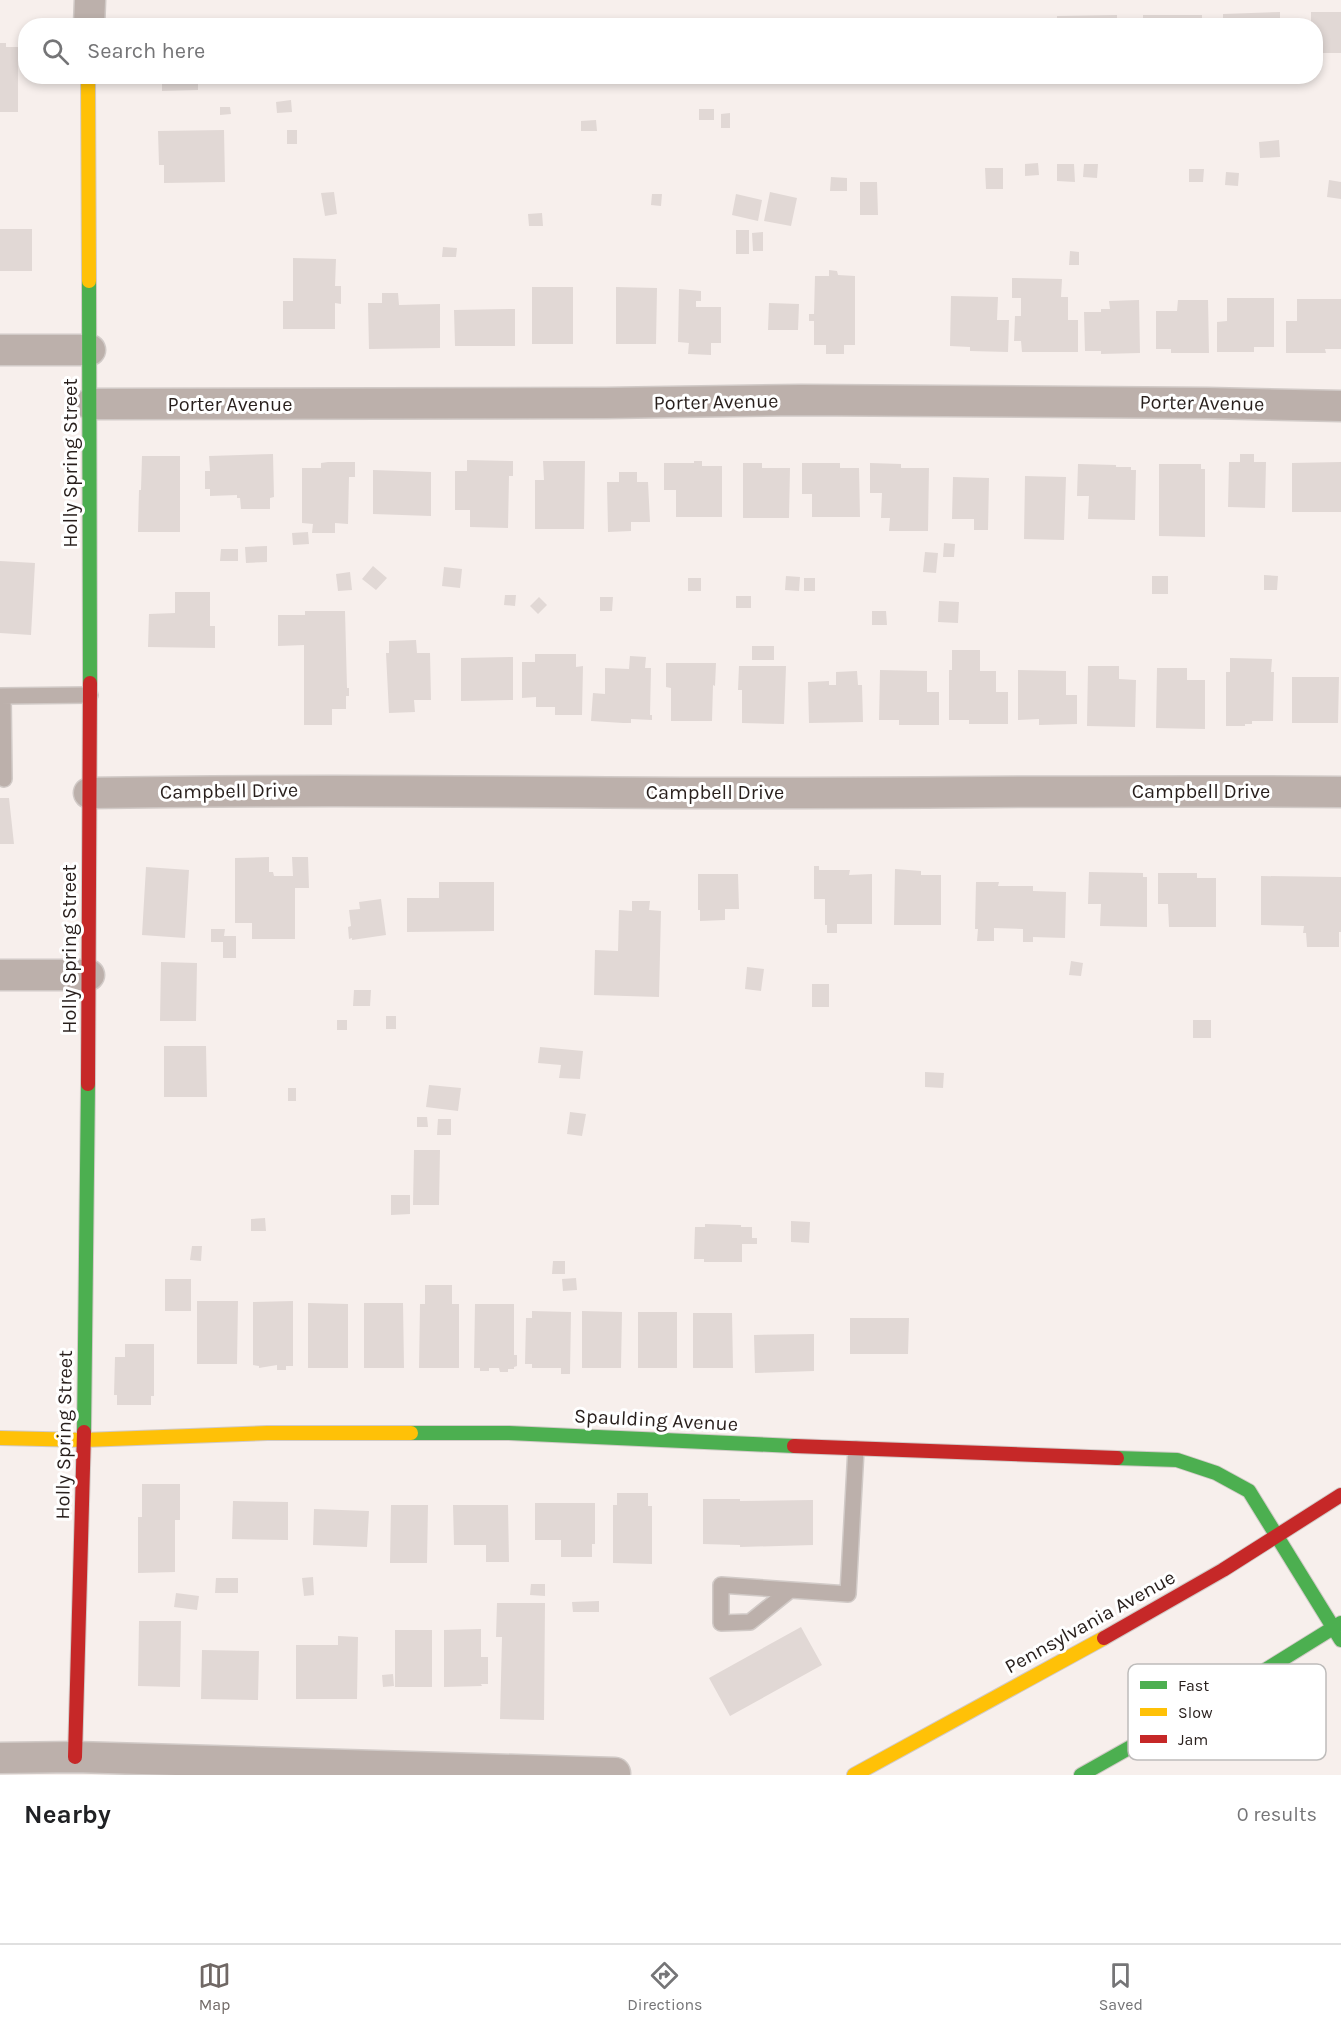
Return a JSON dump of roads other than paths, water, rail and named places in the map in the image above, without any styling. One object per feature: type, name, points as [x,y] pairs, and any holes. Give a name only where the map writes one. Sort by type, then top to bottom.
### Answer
[{"type":"main road","name":"Holly Spring Street","points":[[75,1757],[84,1440],[89,975],[88,84]]},
{"type":"main road","name":"Spaulding Avenue","points":[[0,1438],[84,1440],[267,1433],[509,1433],[856,1449],[1177,1460],[1216,1473],[1250,1491],[1277,1537],[1339,1630]]},
{"type":"main road","name":"Pennsylvania Avenue","points":[[854,1775],[1116,1631],[1277,1537],[1341,1495]]},
{"type":"main road","points":[[1278,1664],[1339,1630]]},
{"type":"main road","points":[[1081,1775],[1128,1749]]},
{"type":"street","points":[[89,18],[90,0]]},
{"type":"street","points":[[0,350],[90,351]]},
{"type":"street","name":"Porter Avenue","points":[[90,404],[606,403],[801,400],[1341,406]]},
{"type":"street","name":"Campbell Drive","points":[[89,793],[247,790],[727,793],[1186,790],[1341,792]]},
{"type":"street","points":[[0,975],[89,975]]},
{"type":"street","points":[[0,1758],[75,1757],[615,1773]]},
{"type":"lane","points":[[4,779],[1,696],[90,695]]},
{"type":"lane","points":[[789,1592],[848,1594],[856,1449]]}]
